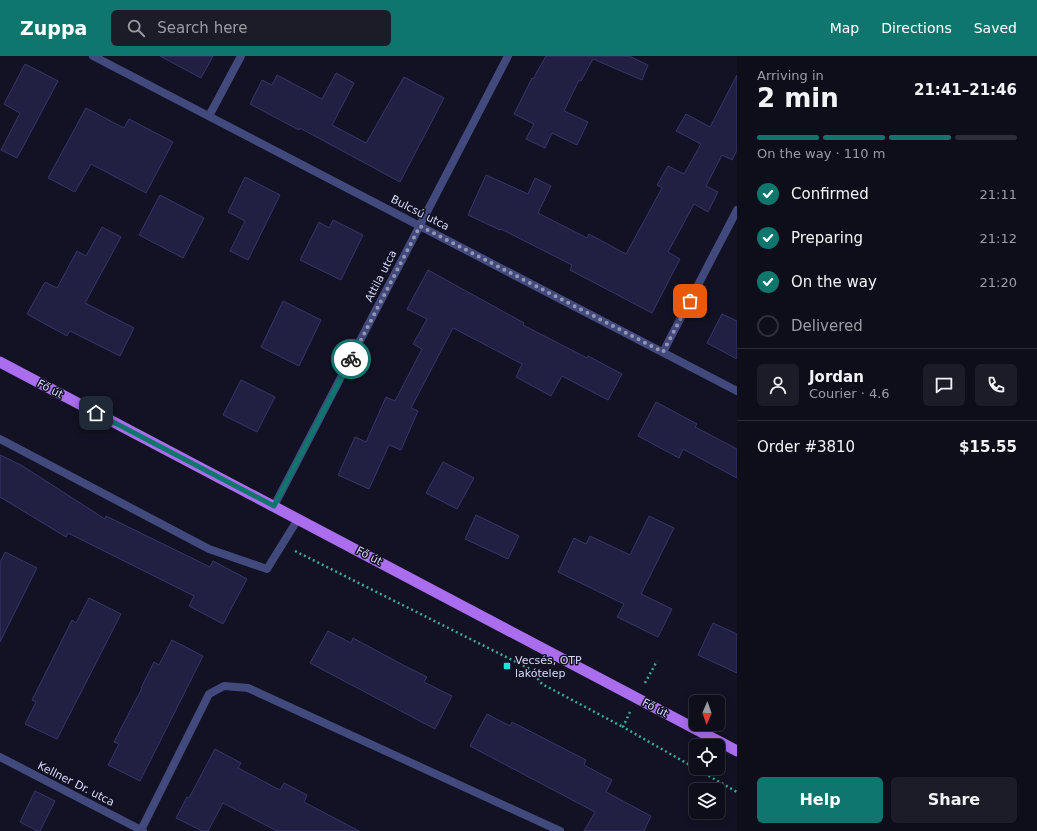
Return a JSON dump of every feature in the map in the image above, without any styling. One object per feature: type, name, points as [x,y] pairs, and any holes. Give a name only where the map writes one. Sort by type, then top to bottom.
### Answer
[{"type":"main road","name":"Fő út","points":[[0,362],[737,751]]},
{"type":"street","name":"Bulcsú utca","points":[[93,56],[737,391]]},
{"type":"street","points":[[209,116],[241,56]]},
{"type":"street","name":"Attila utca","points":[[274,506],[508,56]]},
{"type":"street","points":[[663,352],[737,210]]},
{"type":"street","points":[[0,439],[209,549],[267,569],[298,519]]},
{"type":"street","points":[[142,830],[208,694],[224,686],[248,688],[560,831]]},
{"type":"street","name":"Kellner Dr. utca","points":[[0,757],[142,830]]},
{"type":"path","points":[[282,545],[530,669],[542,684],[737,792]]},
{"type":"path","points":[[622,727],[657,661]]},
{"type":"building","points":[[160,56],[213,56],[201,78]]},
{"type":"building","points":[[546,56],[629,56],[648,65],[642,80],[593,59],[581,81],[579,80],[564,111],[588,122],[577,145],[552,133],[545,148],[526,139],[534,124],[514,114],[532,78],[533,79]]},
{"type":"building","points":[[25,64],[58,81],[17,158],[1,150],[20,113],[4,104]]},
{"type":"building","points":[[336,73],[354,83],[332,125],[366,143],[404,77],[444,98],[400,182],[300,128],[299,130],[250,104],[262,80],[272,85],[277,75],[322,99]]},
{"type":"building","points":[[737,75],[737,150],[732,160],[722,155],[706,186],[718,192],[708,212],[694,204],[668,252],[680,259],[652,313],[570,270],[572,265],[501,229],[500,230],[468,215],[486,175],[528,194],[535,178],[551,186],[538,213],[587,238],[589,234],[626,254],[662,188],[657,185],[668,166],[684,174],[701,144],[676,131],[686,114],[710,127]]},
{"type":"building","points":[[86,108],[124,128],[129,119],[173,142],[146,193],[91,164],[75,192],[48,178]]},
{"type":"building","points":[[245,177],[280,195],[248,260],[230,251],[245,221],[228,212]]},
{"type":"building","points":[[160,195],[204,218],[183,258],[139,235]]},
{"type":"building","points":[[333,220],[363,235],[341,280],[300,260],[319,222],[329,228]]},
{"type":"building","points":[[102,227],[121,237],[85,303],[134,328],[120,356],[70,331],[67,336],[27,314],[45,282],[57,288],[77,251],[86,256]]},
{"type":"building","points":[[428,270],[524,323],[523,325],[622,374],[608,400],[562,376],[551,396],[516,377],[522,364],[453,328],[411,408],[418,411],[401,450],[389,445],[369,489],[338,475],[355,437],[366,442],[386,397],[395,401],[422,349],[413,344],[427,319],[407,309]]},
{"type":"building","points":[[283,301],[321,320],[299,366],[261,347]]},
{"type":"building","points":[[722,314],[737,321],[737,359],[707,343]]},
{"type":"building","points":[[241,380],[275,397],[257,432],[223,415]]},
{"type":"building","points":[[656,402],[697,424],[695,427],[737,449],[737,478],[683,449],[679,458],[638,436]]},
{"type":"building","points":[[0,455],[21,465],[105,519],[106,516],[210,567],[213,561],[247,579],[223,624],[189,606],[194,596],[68,533],[66,537],[0,497]]},
{"type":"building","points":[[443,462],[474,478],[457,509],[426,493]]},
{"type":"building","points":[[476,515],[519,536],[508,559],[465,539]]},
{"type":"building","points":[[649,516],[674,528],[641,594],[672,609],[658,637],[617,617],[624,604],[558,572],[574,538],[586,544],[590,536],[630,555]]},
{"type":"building","points":[[5,552],[37,568],[0,642],[0,563]]},
{"type":"building","points":[[89,598],[121,614],[57,739],[25,724],[36,702],[32,700],[72,620],[76,623]]},
{"type":"building","points":[[713,623],[737,634],[737,673],[698,655]]},
{"type":"building","points":[[328,631],[351,643],[353,638],[427,677],[424,682],[452,696],[435,729],[310,663]]},
{"type":"building","points":[[172,640],[203,656],[140,781],[108,765],[119,744],[114,742],[154,662],[159,665]]},
{"type":"building","points":[[487,714],[510,726],[512,722],[586,760],[584,765],[612,780],[606,792],[651,816],[644,831],[584,831],[595,812],[470,746]]},
{"type":"building","points":[[215,749],[241,763],[238,768],[280,790],[284,783],[307,795],[304,802],[359,831],[277,831],[223,803],[208,831],[202,831],[176,818],[187,797],[189,798]]},
{"type":"building","points":[[35,791],[55,801],[40,831],[37,831],[20,822]]},
{"type":"way so far","points":[[351,359],[420,226],[663,352],[690,301]]},
{"type":"place","name":"Vecsés, OTP lakótelep","points":[[507,666]]},
{"type":"route","points":[[96,413],[274,506],[351,359]]}]
